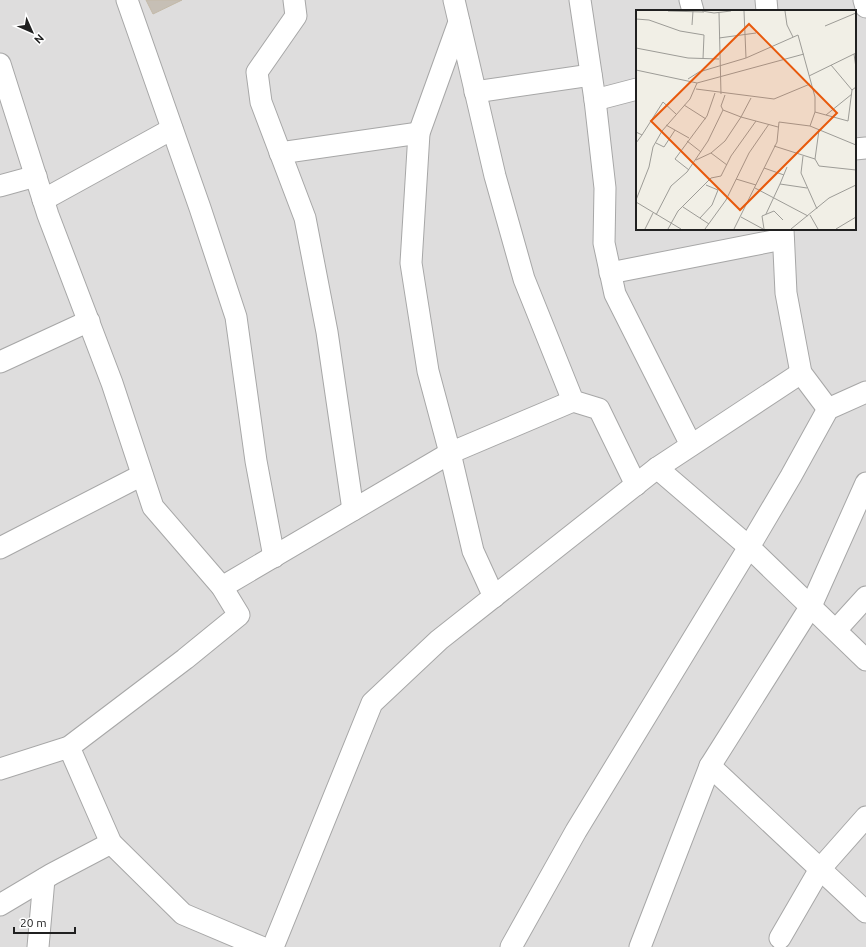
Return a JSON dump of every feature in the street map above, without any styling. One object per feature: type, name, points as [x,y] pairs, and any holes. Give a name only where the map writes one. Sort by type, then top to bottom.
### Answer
[{"type":"street","points":[[127,0],[236,317],[256,461],[274,556]]},
{"type":"street","points":[[294,0],[296,16],[257,72],[261,102],[305,218],[327,332],[353,510]]},
{"type":"street","points":[[454,0],[495,176],[524,279],[573,401]]},
{"type":"street","points":[[580,0],[595,100],[605,188],[604,243],[615,294],[692,445]]},
{"type":"street","points":[[690,0],[693,10]]},
{"type":"street","points":[[766,0],[767,10]]},
{"type":"street","points":[[864,0],[866,7]]},
{"type":"street","points":[[458,22],[418,133],[411,263],[428,371],[450,454],[473,551],[494,597]]},
{"type":"street","points":[[0,64],[43,200],[112,383],[153,507],[222,587],[240,615],[185,659],[69,747],[1,767]]},
{"type":"street","points":[[475,92],[591,75]]},
{"type":"street","points":[[595,100],[636,89]]},
{"type":"street","points":[[43,200],[172,129]]},
{"type":"street","points":[[280,153],[418,133]]},
{"type":"street","points":[[856,149],[866,148]]},
{"type":"street","points":[[0,186],[36,176]]},
{"type":"street","points":[[610,273],[783,234],[786,293],[801,373],[828,410]]},
{"type":"street","points":[[0,362],[89,321]]},
{"type":"street","points":[[273,947],[372,702],[439,640],[657,468],[801,373]]},
{"type":"street","points":[[511,947],[576,831],[749,547],[828,410],[866,392]]},
{"type":"street","points":[[222,587],[450,454],[573,401],[599,410],[636,485]]},
{"type":"street","points":[[657,468],[749,547],[866,660]]},
{"type":"street","points":[[0,548],[142,475]]},
{"type":"street","points":[[640,947],[710,766],[811,606],[866,483]]},
{"type":"street","points":[[836,630],[866,597]]},
{"type":"street","points":[[69,747],[111,843],[183,914],[261,947]]},
{"type":"street","points":[[710,766],[866,912]]},
{"type":"street","points":[[780,938],[820,869],[866,817]]},
{"type":"street","points":[[0,905],[44,879],[111,843]]},
{"type":"street","points":[[38,947],[44,879]]},
{"type":"shaded area","points":[[0,0],[866,0],[866,947],[0,947]]},
{"type":"building","points":[[146,0],[182,0],[153,14]]}]
